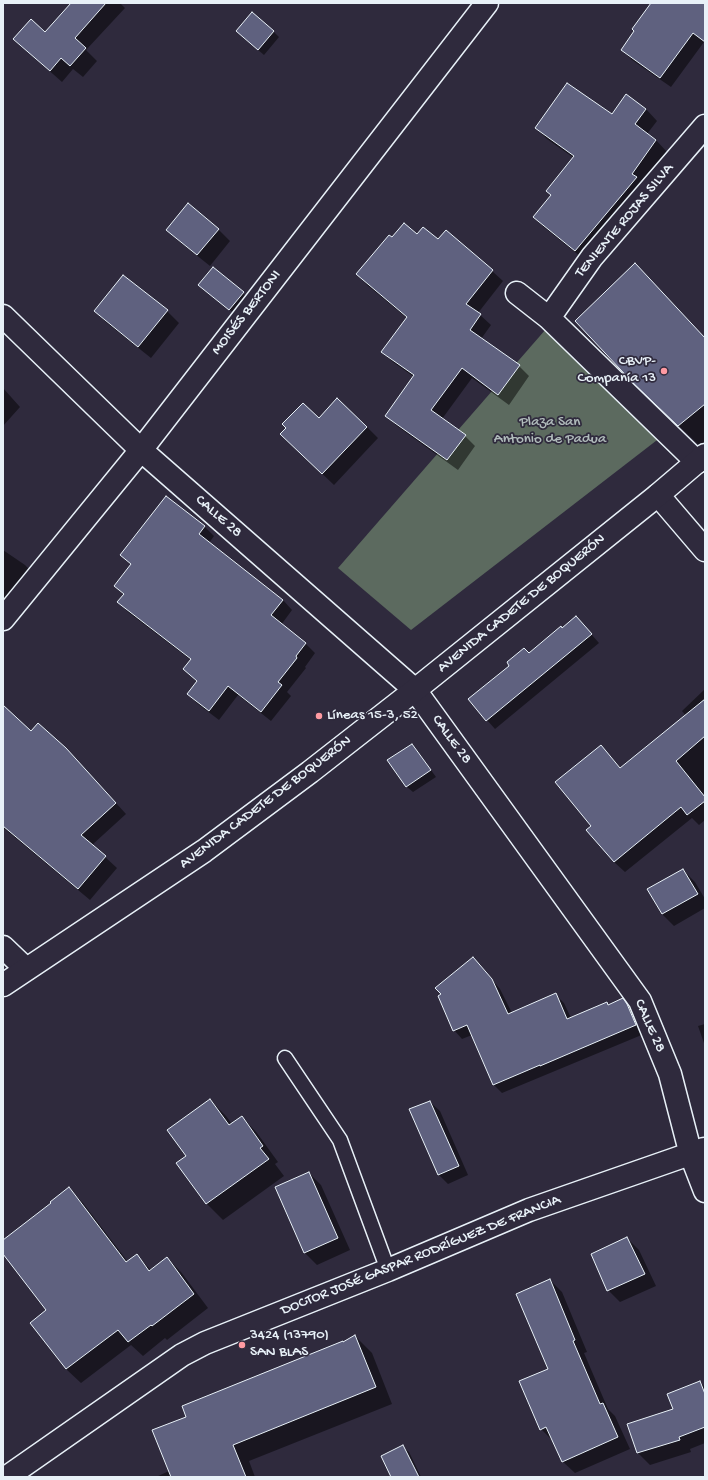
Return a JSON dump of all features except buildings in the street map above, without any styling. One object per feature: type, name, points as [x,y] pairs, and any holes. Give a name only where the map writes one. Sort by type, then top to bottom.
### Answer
[{"type":"street","name":"MOISÉS BERTONI","points":[[3,619],[141,450],[487,3]]},
{"type":"street","name":"TENIENTE ROJAS SILVA","points":[[549,318],[592,257],[705,126]]},
{"type":"street","points":[[517,293],[549,318],[701,458]]},
{"type":"street","name":"CALLE 28","points":[[3,316],[141,450],[415,690],[640,1001],[670,1074],[698,1152],[705,1191]]},
{"type":"street","name":"AVENIDA CADETE DE BOQUERÓN","points":[[3,984],[204,851],[310,772],[415,690],[658,495],[701,458]]},
{"type":"street","points":[[658,495],[705,550]]},
{"type":"street","points":[[3,947],[26,969]]},
{"type":"street","name":"DOCTOR JOSÉ GASPAR RODRÍGUEZ DE FRANCIA","points":[[7,1477],[182,1355],[205,1343],[388,1270],[529,1210],[698,1152]]},
{"type":"lane","points":[[285,1058],[340,1140],[388,1270]]},
{"type":"green space","name":"Plaza San Antonio de Padua","points":[[546,329],[661,437],[411,630],[338,568]]},
{"type":"place","name":"CBVP- Companía 13","points":[[664,371]]},
{"type":"place","name":"Líneas 15-3, 52","points":[[319,716]]},
{"type":"place","name":"3424 (13790) SAN BLAS","points":[[242,1345]]}]
